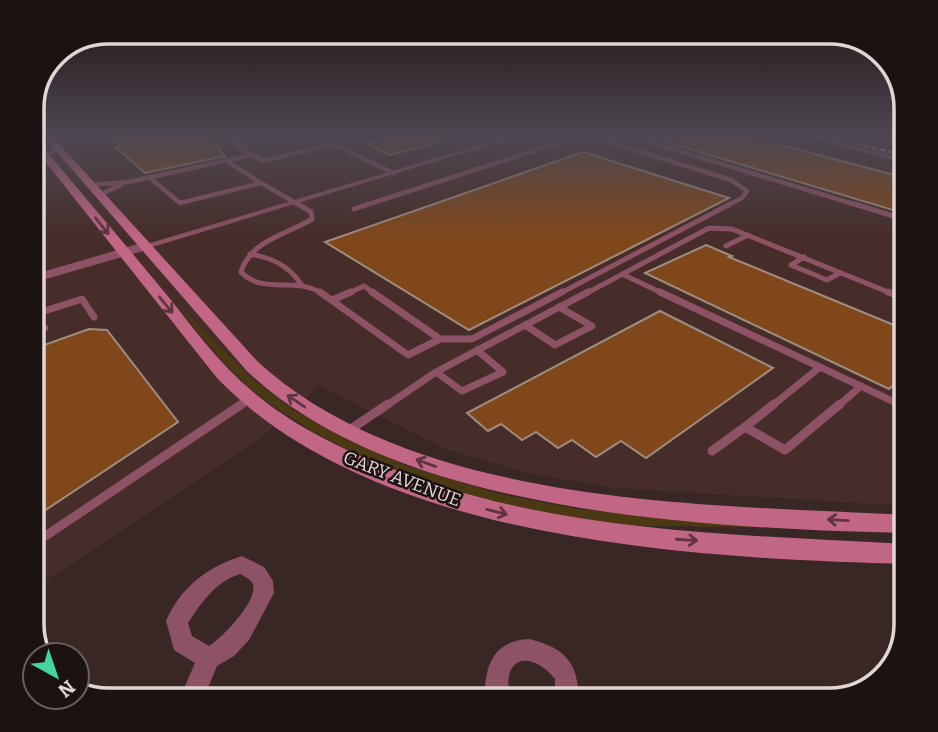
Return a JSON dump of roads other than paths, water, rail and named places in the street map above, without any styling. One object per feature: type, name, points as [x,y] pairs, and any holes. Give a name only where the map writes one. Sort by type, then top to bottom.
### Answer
[{"type":"main road","name":"GARY AVENUE","points":[[52,171],[216,366],[249,399],[299,435],[368,469],[451,499],[515,516],[587,530],[665,539],[894,553]]},
{"type":"main road","name":"GARY AVENUE","points":[[79,171],[260,374],[304,407],[348,431],[446,470],[581,501],[665,510],[894,523]]},
{"type":"street","points":[[44,276],[399,171]]},
{"type":"street","points":[[196,688],[209,658],[226,648],[241,633],[264,593],[263,582],[257,573],[242,565],[223,570],[205,582],[177,621],[182,643],[209,658]]},
{"type":"street","points":[[497,688],[498,671],[508,658],[525,649],[542,651],[556,662],[566,676],[566,688]]},
{"type":"lane","points":[[95,190],[179,171]]},
{"type":"lane","points":[[243,171],[311,212],[312,219],[302,227],[279,235],[250,254],[242,262],[241,272],[248,282],[264,286],[301,284],[317,290],[408,355],[440,339],[472,339],[741,198],[747,191],[731,180],[703,171]]},
{"type":"lane","points":[[389,171],[393,173]]},
{"type":"lane","points":[[354,209],[472,171]]},
{"type":"lane","points":[[745,171],[894,216]]},
{"type":"lane","points":[[150,178],[180,203],[261,183]]},
{"type":"lane","points":[[95,190],[128,183]]},
{"type":"lane","points":[[348,431],[436,372],[709,228],[732,229],[894,294]]},
{"type":"lane","points":[[726,246],[748,235]]},
{"type":"lane","points":[[250,254],[273,258],[296,275],[301,284]]},
{"type":"lane","points":[[804,257],[791,265],[827,280],[840,273]]},
{"type":"lane","points":[[622,274],[894,401]]},
{"type":"lane","points":[[331,300],[364,286],[440,339]]},
{"type":"lane","points":[[44,311],[82,299],[94,317]]},
{"type":"lane","points":[[525,325],[555,345],[592,326],[559,307]]},
{"type":"lane","points":[[436,372],[462,391],[503,372],[477,350]]},
{"type":"lane","points":[[712,451],[745,428],[820,367]]},
{"type":"lane","points":[[745,428],[785,450],[861,386]]},
{"type":"lane","points":[[44,537],[249,399]]}]
